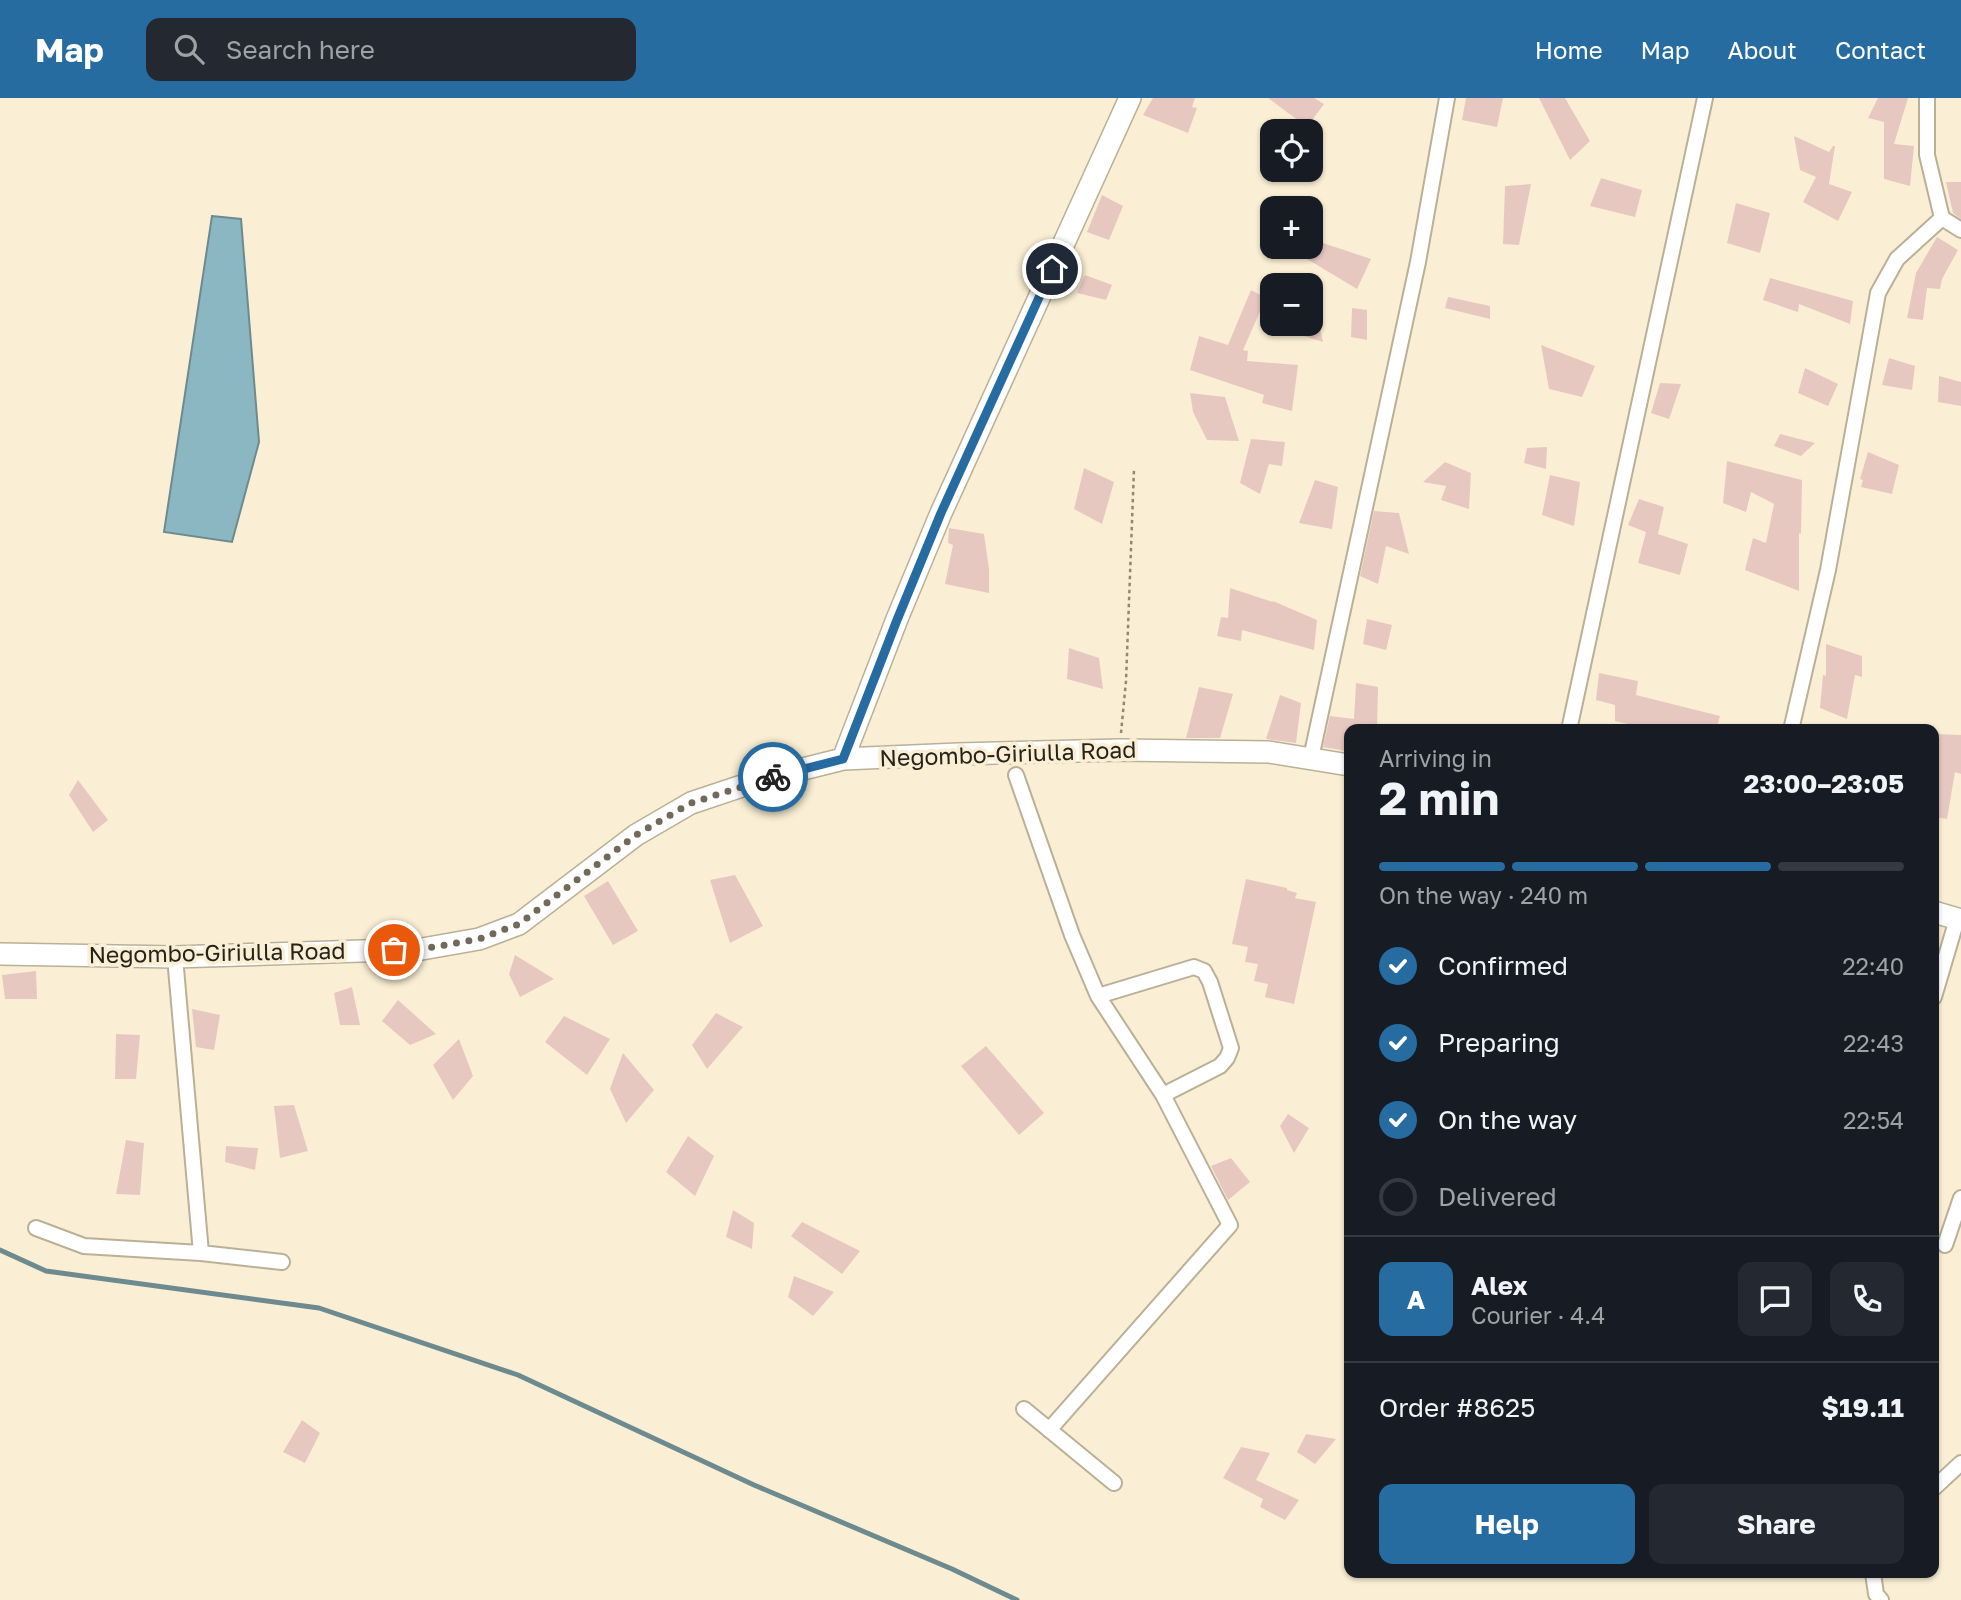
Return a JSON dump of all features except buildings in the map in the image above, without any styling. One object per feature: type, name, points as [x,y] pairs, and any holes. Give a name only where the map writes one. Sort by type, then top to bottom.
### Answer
[{"type":"main road","points":[[843,759],[941,513],[1130,98]]},
{"type":"main road","name":"Negombo-Giriulla Road","points":[[0,954],[176,957],[422,949],[479,939],[519,924],[636,835],[691,803],[763,779],[843,759],[1120,750],[1269,752],[1344,764]]},
{"type":"main road","points":[[1939,914],[1959,920]]},
{"type":"street","points":[[1311,758],[1418,262],[1447,98]]},
{"type":"street","points":[[1570,724],[1705,98]]},
{"type":"street","points":[[1927,98],[1927,155],[1942,218],[1961,230]]},
{"type":"street","points":[[1792,724],[1828,570],[1878,293],[1897,259],[1942,218]]},
{"type":"street","points":[[1016,775],[1072,935],[1098,996],[1163,1095],[1230,1225],[1049,1430]]},
{"type":"street","points":[[1939,982],[1959,920]]},
{"type":"street","points":[[176,957],[201,1253]]},
{"type":"street","points":[[1098,996],[1194,967],[1203,971],[1210,982],[1231,1048],[1220,1066],[1163,1095]]},
{"type":"street","points":[[1945,1245],[1961,1198]]},
{"type":"street","points":[[36,1228],[84,1246],[201,1253],[282,1262]]},
{"type":"street","points":[[1024,1409],[1114,1483]]},
{"type":"street","points":[[1939,1483],[1961,1463]]},
{"type":"street","points":[[1874,1578],[1876,1594],[1881,1600]]},
{"type":"path","points":[[1120,750],[1134,469]]},
{"type":"water","points":[[212,216],[241,219],[259,442],[232,542],[164,532]]},
{"type":"waterway","points":[[0,1250],[46,1271],[319,1308],[518,1375],[754,1485],[952,1569],[1017,1600]]},
{"type":"way so far","points":[[394,950],[422,949],[479,939],[519,924],[636,835],[691,803],[773,777]]},
{"type":"route","points":[[773,777],[843,759],[941,513],[1052,269]]}]
